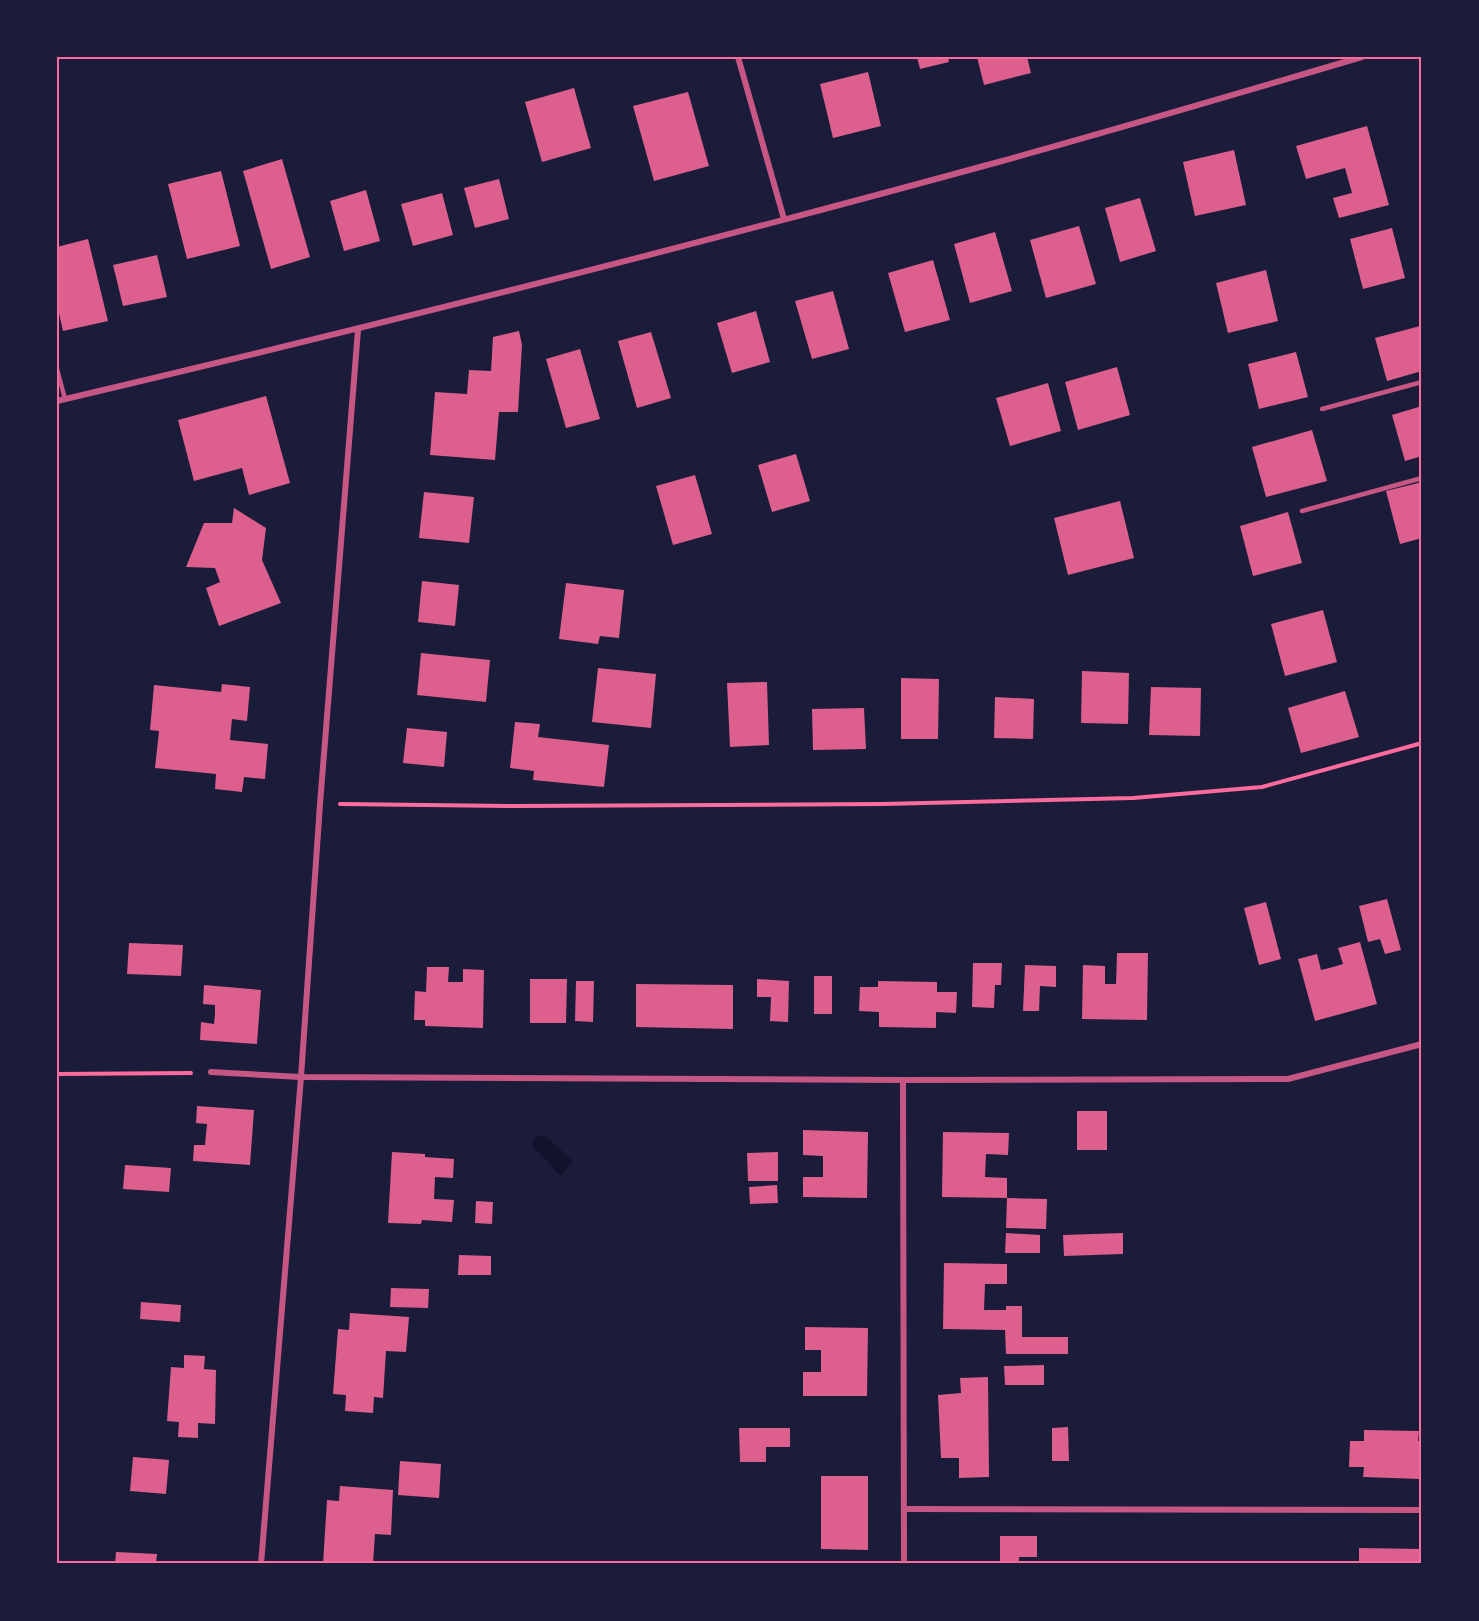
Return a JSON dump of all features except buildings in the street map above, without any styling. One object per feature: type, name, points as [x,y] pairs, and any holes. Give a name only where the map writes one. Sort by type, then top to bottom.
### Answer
[{"type":"street","points":[[738,57],[784,219]]},
{"type":"street","points":[[57,401],[358,330],[784,219],[1003,161],[1362,57]]},
{"type":"street","points":[[261,1564],[358,330]]},
{"type":"street","points":[[211,1072],[301,1077],[1288,1079],[1422,1044]]},
{"type":"street","points":[[903,1080],[904,1564]]},
{"type":"street","points":[[904,1509],[1422,1510]]},
{"type":"lane","points":[[57,369],[65,399]]},
{"type":"lane","points":[[1322,409],[1422,382]]},
{"type":"lane","points":[[1302,511],[1422,478]]},
{"type":"path","points":[[320,804],[518,806],[872,804],[1133,798],[1262,787],[1422,743]]},
{"type":"path","points":[[57,1074],[211,1072]]},
{"type":"shaded area","points":[[544,1135],[573,1161],[561,1176],[533,1147],[534,1138]]}]
